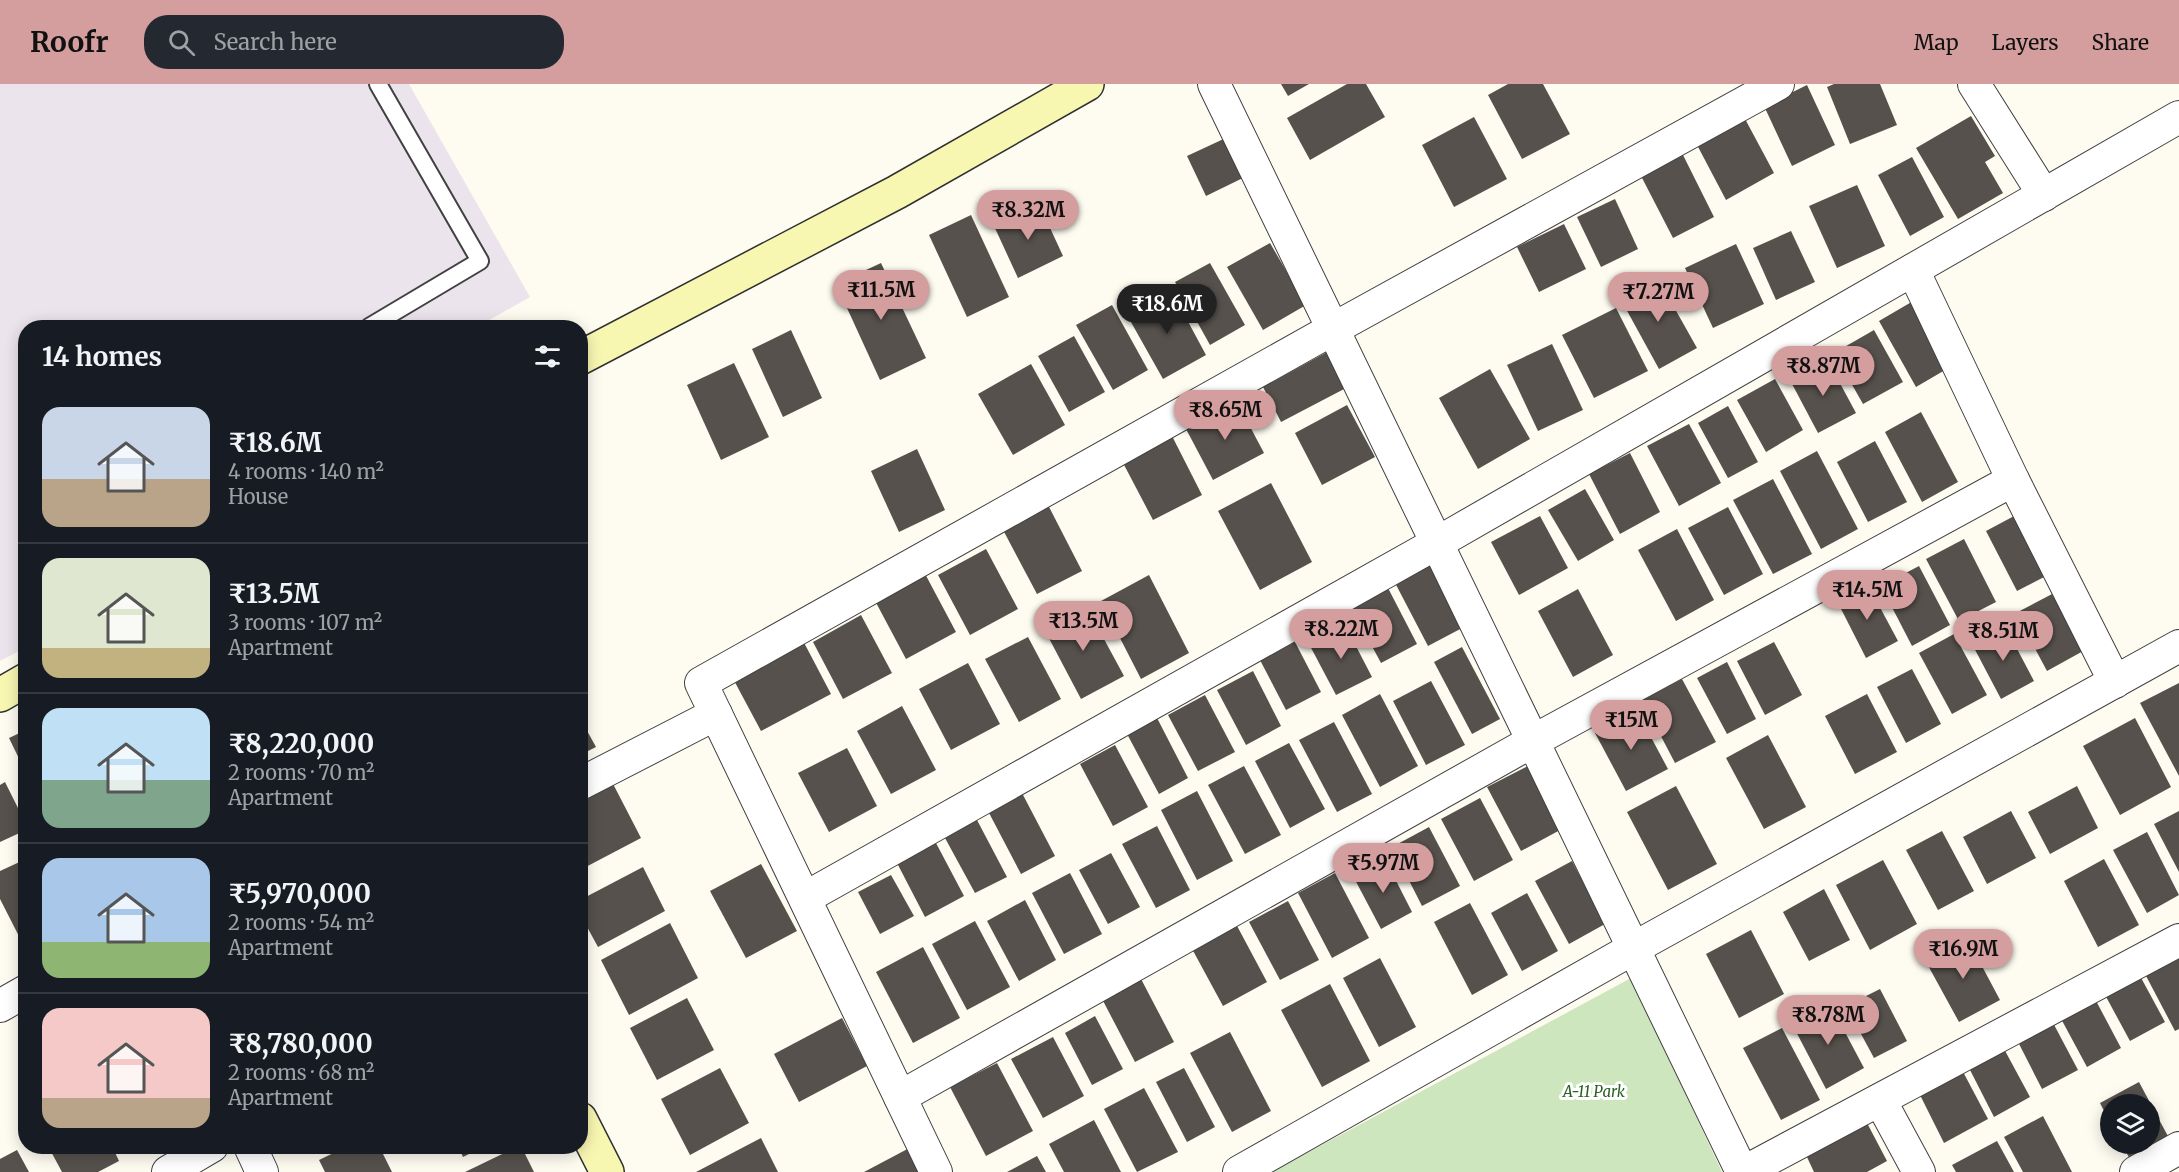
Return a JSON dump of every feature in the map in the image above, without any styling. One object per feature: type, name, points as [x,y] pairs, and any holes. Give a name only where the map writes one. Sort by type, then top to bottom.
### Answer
[{"type":"street","points":[[588,354],[897,192],[1088,84]]},
{"type":"street","points":[[1214,84],[1743,1172],[2179,940]]},
{"type":"street","points":[[936,1172],[701,683],[1333,328],[1778,84]]},
{"type":"street","points":[[1974,84],[2044,195]]},
{"type":"street","points":[[805,898],[1437,543],[2179,117]]},
{"type":"street","points":[[1913,270],[2013,480],[2115,682]]},
{"type":"street","points":[[900,1097],[1533,741],[2013,480]]},
{"type":"street","points":[[1239,1172],[1634,948],[2178,648]]},
{"type":"street","points":[[0,695],[18,685]]},
{"type":"street","points":[[588,780],[716,714]]},
{"type":"street","points":[[0,1006],[18,996]]},
{"type":"street","points":[[1880,1100],[1919,1172]]},
{"type":"street","points":[[588,1134],[608,1172]]},
{"type":"street","points":[[2136,1172],[2179,1148]]},
{"type":"street","points":[[168,1172],[198,1154]]},
{"type":"street","points":[[254,1154],[262,1172]]},
{"type":"lane","points":[[378,84],[480,261],[381,320]]},
{"type":"shaded area","points":[[0,84],[409,84],[530,297],[489,320],[18,320],[18,652],[0,661]]},
{"type":"green space","name":"A-11 Park","points":[[1631,978],[1722,1172],[1272,1172]]},
{"type":"building","points":[[1281,84],[1309,84],[1288,96]]},
{"type":"building","points":[[1347,84],[1366,84],[1385,117],[1310,160],[1287,118]]},
{"type":"building","points":[[1508,84],[1543,84],[1570,134],[1522,159],[1488,95]]},
{"type":"building","points":[[1834,84],[1880,84],[1897,125],[1850,144],[1827,87]]},
{"type":"building","points":[[1807,85],[1835,145],[1792,166],[1764,106]]},
{"type":"building","points":[[1971,116],[1995,156],[1985,162],[2003,193],[1958,219],[1916,148]]},
{"type":"building","points":[[1474,117],[1507,179],[1454,207],[1422,145]]},
{"type":"building","points":[[1744,117],[1774,173],[1726,200],[1696,143]]},
{"type":"building","points":[[1230,136],[1249,175],[1206,196],[1187,156]]},
{"type":"building","points":[[1682,153],[1714,217],[1673,238],[1640,174]]},
{"type":"building","points":[[1912,157],[1944,217],[1910,236],[1878,175]]},
{"type":"building","points":[[1857,185],[1885,246],[1837,268],[1809,206]]},
{"type":"building","points":[[1615,199],[1638,249],[1601,267],[1577,217]]},
{"type":"building","points":[[1039,204],[1063,256],[1018,278],[994,226]]},
{"type":"building","points":[[971,215],[1009,297],[967,317],[929,235]]},
{"type":"building","points":[[1564,224],[1586,269],[1539,292],[1517,247]]},
{"type":"building","points":[[1791,231],[1815,282],[1776,300],[1753,248]]},
{"type":"building","points":[[1270,243],[1306,305],[1263,330],[1227,267]]},
{"type":"building","points":[[1736,244],[1764,304],[1713,328],[1685,268]]},
{"type":"building","points":[[881,263],[926,358],[880,380],[836,284]]},
{"type":"building","points":[[1210,263],[1245,325],[1210,345],[1175,282]]},
{"type":"building","points":[[1657,277],[1697,348],[1659,369],[1620,298]]},
{"type":"building","points":[[1171,290],[1206,355],[1163,379],[1127,315]]},
{"type":"building","points":[[1920,297],[1957,363],[1916,387],[1879,321]]},
{"type":"building","points":[[1112,305],[1148,370],[1113,390],[1076,325]]},
{"type":"building","points":[[1616,308],[1648,371],[1594,398],[1562,335]]},
{"type":"building","points":[[791,330],[822,398],[783,417],[752,349]]},
{"type":"building","points":[[1874,330],[1903,382],[1863,404],[1834,353]]},
{"type":"building","points":[[1074,336],[1105,392],[1069,412],[1038,356]]},
{"type":"building","points":[[1552,344],[1583,410],[1538,431],[1507,365]]},
{"type":"building","points":[[1327,352],[1346,388],[1281,422],[1263,387]]},
{"type":"building","points":[[1828,361],[1856,413],[1818,433],[1791,382]]},
{"type":"building","points":[[734,363],[769,437],[721,460],[687,385]]},
{"type":"building","points":[[1031,364],[1065,425],[1013,455],[978,394]]},
{"type":"building","points":[[1490,369],[1530,439],[1478,469],[1439,398]]},
{"type":"building","points":[[1775,379],[1803,430],[1766,452],[1737,400]]},
{"type":"building","points":[[1237,402],[1264,453],[1213,480],[1186,429]]},
{"type":"building","points":[[1347,405],[1375,457],[1322,485],[1295,433]]},
{"type":"building","points":[[1728,406],[1758,462],[1728,478],[1698,423]]},
{"type":"building","points":[[1921,412],[1958,482],[1922,502],[1885,432]]},
{"type":"building","points":[[1689,424],[1721,483],[1679,506],[1647,446]]},
{"type":"building","points":[[1171,434],[1202,495],[1153,520],[1122,461]]},
{"type":"building","points":[[1875,441],[1907,502],[1868,522],[1837,462]]},
{"type":"building","points":[[917,449],[945,510],[899,532],[871,471]]},
{"type":"building","points":[[1817,451],[1858,529],[1821,549],[1780,471]]},
{"type":"building","points":[[1630,453],[1660,512],[1620,534],[1589,474]]},
{"type":"building","points":[[1773,479],[1812,554],[1773,574],[1733,500]]},
{"type":"building","points":[[1271,483],[1312,562],[1260,590],[1218,511]]},
{"type":"building","points":[[1585,489],[1614,540],[1578,561],[1548,510]]},
{"type":"building","points":[[1047,503],[1082,571],[1037,594],[1002,528]]},
{"type":"building","points":[[1728,507],[1763,574],[1724,595],[1688,528]]},
{"type":"building","points":[[2016,515],[2048,575],[2017,591],[1986,531]]},
{"type":"building","points":[[1540,516],[1568,568],[1519,595],[1491,542]]},
{"type":"building","points":[[1677,529],[1714,600],[1676,621],[1638,550]]},
{"type":"building","points":[[1964,539],[1996,602],[1959,621],[1926,559]]},
{"type":"building","points":[[986,549],[1018,609],[970,635],[938,575]]},
{"type":"building","points":[[1428,560],[1464,627],[1428,646],[1393,579]]},
{"type":"building","points":[[1919,566],[1950,625],[1912,646],[1881,586]]},
{"type":"building","points":[[923,570],[956,632],[906,659],[873,597]]},
{"type":"building","points":[[1149,575],[1189,653],[1141,679],[1101,601]]},
{"type":"building","points":[[1868,585],[1898,641],[1866,658],[1837,601]]},
{"type":"building","points":[[1388,588],[1417,644],[1381,663],[1351,607]]},
{"type":"building","points":[[1578,589],[1613,655],[1573,677],[1538,611]]},
{"type":"building","points":[[2054,593],[2085,650],[2047,671],[2016,613]]},
{"type":"building","points":[[1085,604],[1124,676],[1081,699],[1043,627]]},
{"type":"building","points":[[861,615],[892,673],[843,699],[813,642]]},
{"type":"building","points":[[1345,625],[1372,677],[1336,695],[1309,644]]},
{"type":"building","points":[[2005,626],[2034,681],[2001,699],[1972,644]]},
{"type":"building","points":[[1954,634],[1987,695],[1952,714],[1919,653]]},
{"type":"building","points":[[800,635],[831,694],[761,731],[730,673]]},
{"type":"building","points":[[1028,637],[1061,699],[1019,722],[985,659]]},
{"type":"building","points":[[1295,642],[1321,692],[1286,710],[1260,660]]},
{"type":"building","points":[[1774,642],[1802,695],[1765,715],[1737,661]]},
{"type":"building","points":[[1462,647],[1500,719],[1472,734],[1434,662]]},
{"type":"building","points":[[1727,662],[1756,719],[1727,734],[1697,678]]},
{"type":"building","points":[[968,663],[1000,724],[951,750],[919,689]]},
{"type":"building","points":[[1912,669],[1941,724],[1906,743],[1877,687]]},
{"type":"building","points":[[1253,671],[1281,726],[1246,745],[1217,690]]},
{"type":"building","points":[[1682,679],[1716,742],[1675,763],[1642,700]]},
{"type":"building","points":[[1431,681],[1465,745],[1426,765],[1393,701]]},
{"type":"building","points":[[2179,683],[2179,776],[2140,703]]},
{"type":"building","points":[[1380,694],[1418,766],[1380,787],[1342,715]]},
{"type":"building","points":[[1867,694],[1897,752],[1855,774],[1825,716]]},
{"type":"building","points":[[1205,695],[1235,752],[1198,771],[1168,715]]},
{"type":"building","points":[[902,706],[936,770],[891,794],[857,731]]},
{"type":"building","points":[[1637,711],[1668,769],[1626,791],[1595,733]]},
{"type":"building","points":[[1156,716],[1188,778],[1159,794],[1126,732]]},
{"type":"building","points":[[2135,718],[2171,787],[2120,815],[2083,746]]},
{"type":"building","points":[[1334,722],[1372,794],[1337,812],[1299,740]]},
{"type":"building","points":[[588,732],[596,747],[588,751]]},
{"type":"building","points":[[18,734],[18,757],[9,738]]},
{"type":"building","points":[[1768,735],[1806,807],[1764,829],[1726,758]]},
{"type":"building","points":[[1289,743],[1325,809],[1290,828],[1255,761]]},
{"type":"building","points":[[1115,745],[1148,807],[1113,826],[1080,764]]},
{"type":"building","points":[[847,748],[877,806],[829,832],[798,773]]},
{"type":"building","points":[[1244,766],[1281,835],[1245,854],[1208,785]]},
{"type":"building","points":[[1528,766],[1562,829],[1521,851],[1487,787]]},
{"type":"building","points":[[610,778],[641,838],[588,866],[588,790]]},
{"type":"building","points":[[5,782],[18,808],[18,834],[0,842],[0,785]]},
{"type":"building","points":[[1676,786],[1717,864],[1668,890],[1627,812]]},
{"type":"building","points":[[2077,786],[2098,828],[2050,854],[2028,812]]},
{"type":"building","points":[[1197,791],[1233,861],[1197,880],[1161,810]]},
{"type":"building","points":[[1022,793],[1055,856],[1021,874],[988,811]]},
{"type":"building","points":[[1480,798],[1513,860],[1474,881],[1441,819]]},
{"type":"building","points":[[2011,811],[2036,858],[1987,884],[1963,837]]},
{"type":"building","points":[[2179,811],[2179,872],[2154,824]]},
{"type":"building","points":[[977,820],[1007,877],[975,893],[945,838]]},
{"type":"building","points":[[1157,826],[1190,890],[1156,908],[1122,844]]},
{"type":"building","points":[[1429,827],[1460,886],[1422,906],[1392,847]]},
{"type":"building","points":[[1942,831],[1974,891],[1938,910],[1906,850]]},
{"type":"building","points":[[2147,832],[2179,895],[2147,913],[2113,850]]},
{"type":"building","points":[[936,843],[964,896],[925,917],[897,863]]},
{"type":"building","points":[[1111,853],[1140,907],[1108,924],[1079,870]]},
{"type":"building","points":[[1385,859],[1412,912],[1381,929],[1353,876]]},
{"type":"building","points":[[2104,859],[2139,925],[2098,947],[2064,881]]},
{"type":"building","points":[[1883,860],[1917,924],[1870,950],[1836,885]]},
{"type":"building","points":[[1572,861],[1605,924],[1569,944],[1535,881]]},
{"type":"building","points":[[18,863],[18,934],[0,899],[0,871]]},
{"type":"building","points":[[761,864],[797,931],[746,958],[710,891]]},
{"type":"building","points":[[643,867],[665,911],[598,947],[588,929],[588,896]]},
{"type":"building","points":[[1070,873],[1102,934],[1064,954],[1032,893]]},
{"type":"building","points":[[1335,873],[1369,938],[1332,958],[1298,893]]},
{"type":"building","points":[[891,875],[914,916],[880,934],[858,892]]},
{"type":"building","points":[[1824,889],[1850,940],[1809,961],[1783,912]]},
{"type":"building","points":[[1527,893],[1558,951],[1522,971],[1491,913]]},
{"type":"building","points":[[1025,900],[1056,960],[1019,981],[987,921]]},
{"type":"building","points":[[1288,901],[1319,960],[1280,980],[1249,922]]},
{"type":"building","points":[[1470,903],[1508,975],[1472,995],[1434,922]]},
{"type":"building","points":[[975,921],[1010,987],[967,1010],[932,944]]},
{"type":"building","points":[[670,923],[698,978],[629,1015],[601,960]]},
{"type":"building","points":[[1236,924],[1267,982],[1223,1006],[1191,947]]},
{"type":"building","points":[[1751,930],[1784,994],[1739,1018],[1706,954]]},
{"type":"building","points":[[1967,938],[2000,1000],[1959,1022],[1925,960]]},
{"type":"building","points":[[923,947],[960,1018],[913,1043],[876,972]]},
{"type":"building","points":[[2179,955],[2179,1029],[2175,1031],[2145,974]]},
{"type":"building","points":[[1380,958],[1416,1027],[1379,1047],[1343,978]]},
{"type":"building","points":[[2139,974],[2165,1022],[2130,1041],[2104,993]]},
{"type":"building","points":[[1140,977],[1174,1042],[1135,1062],[1101,997]]},
{"type":"building","points":[[1330,984],[1370,1061],[1322,1087],[1281,1010]]},
{"type":"building","points":[[1880,989],[1907,1041],[1874,1058],[1846,1006]]},
{"type":"building","points":[[2094,997],[2121,1048],[2087,1067],[2059,1015]]},
{"type":"building","points":[[687,998],[714,1050],[657,1080],[630,1028]]},
{"type":"building","points":[[1830,1004],[1864,1068],[1826,1089],[1792,1024]]},
{"type":"building","points":[[1095,1016],[1123,1069],[1092,1085],[1065,1033]]},
{"type":"building","points":[[842,1018],[867,1066],[799,1102],[774,1054]]},
{"type":"building","points":[[2051,1019],[2078,1070],[2042,1089],[2016,1038]]},
{"type":"building","points":[[1782,1028],[1820,1100],[1781,1120],[1743,1048]]},
{"type":"building","points":[[1230,1032],[1271,1111],[1232,1132],[1190,1053]]},
{"type":"building","points":[[1053,1037],[1084,1096],[1043,1118],[1011,1059]]},
{"type":"building","points":[[2003,1047],[2030,1097],[1994,1117],[1968,1066]]},
{"type":"building","points":[[997,1063],[1033,1131],[986,1156],[950,1087]]},
{"type":"building","points":[[720,1068],[749,1123],[690,1155],[661,1099]]},
{"type":"building","points":[[1184,1068],[1215,1127],[1187,1142],[1156,1082]]},
{"type":"building","points":[[1961,1068],[1988,1119],[1944,1143],[1918,1091]]},
{"type":"building","points":[[2139,1082],[2145,1094],[2117,1094]]},
{"type":"building","points":[[1144,1088],[1178,1152],[1137,1172],[1104,1109]]},
{"type":"building","points":[[2043,1116],[2072,1172],[2023,1172],[2004,1137]]},
{"type":"building","points":[[1094,1120],[1121,1172],[1064,1172],[1049,1144]]},
{"type":"building","points":[[2160,1121],[2170,1140],[2160,1145]]},
{"type":"building","points":[[1867,1123],[1887,1161],[1867,1172],[1814,1172],[1806,1155]]},
{"type":"building","points":[[761,1138],[778,1172],[696,1172]]},
{"type":"building","points":[[1997,1141],[2014,1172],[1956,1172],[1952,1165]]},
{"type":"building","points":[[915,1145],[929,1172],[864,1172]]},
{"type":"building","points":[[17,1150],[29,1172],[0,1172],[0,1159]]},
{"type":"building","points":[[52,1154],[116,1154],[119,1161],[98,1172],[62,1172]]},
{"type":"building","points":[[331,1154],[383,1154],[392,1172],[325,1172],[319,1160]]},
{"type":"building","points":[[502,1154],[525,1154],[534,1172],[465,1172]]},
{"type":"building","points":[[2127,1154],[2144,1154],[2131,1161]]},
{"type":"building","points":[[1037,1156],[1046,1172],[1007,1172]]}]
